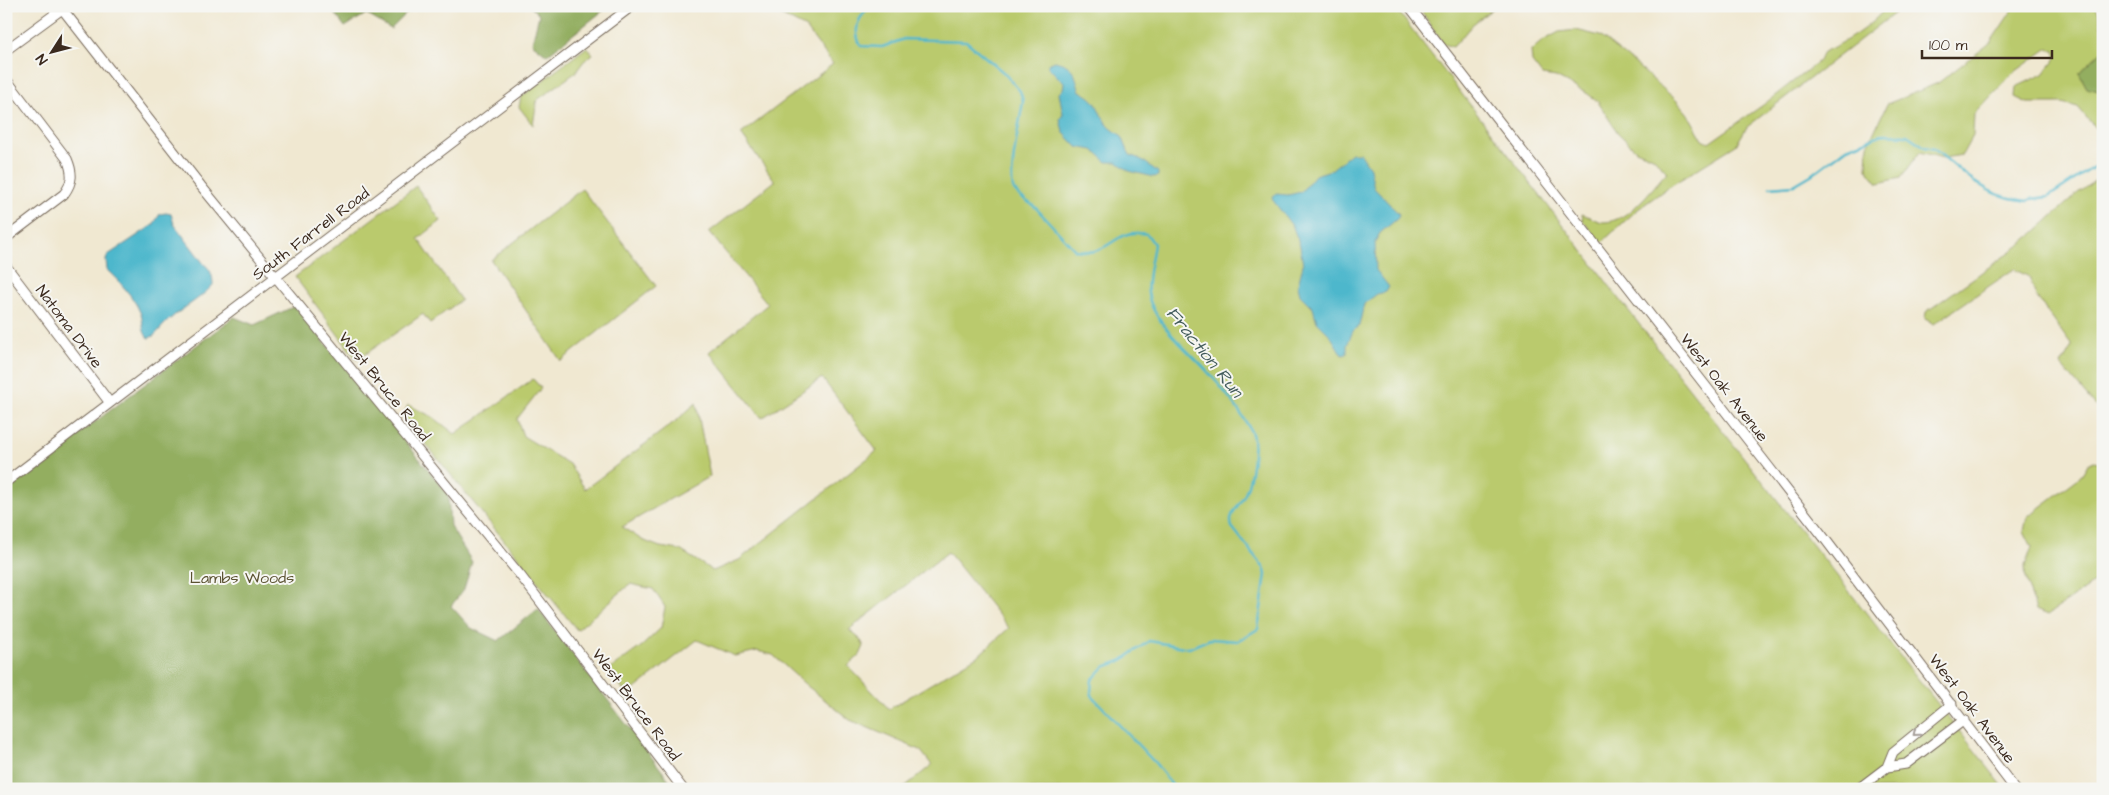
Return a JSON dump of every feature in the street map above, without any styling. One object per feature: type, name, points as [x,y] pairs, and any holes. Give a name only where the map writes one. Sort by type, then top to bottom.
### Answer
[{"type":"street","name":"South Farrell Road","points":[[6,482],[632,6]]},
{"type":"street","name":"West Oak Avenue","points":[[1409,6],[1822,535],[2015,789]]},
{"type":"street","name":"West Bruce Road","points":[[61,7],[276,278],[520,575],[682,789]]},
{"type":"street","points":[[6,50],[61,7]]},
{"type":"street","points":[[6,79],[67,159],[72,173],[69,187],[64,194],[6,238]]},
{"type":"street","name":"Natoma Drive","points":[[6,266],[110,403]]},
{"type":"street","points":[[1887,767],[1893,752],[1952,704]]},
{"type":"street","points":[[1858,789],[1887,767],[1906,764],[1964,720]]},
{"type":"green space","points":[[329,6],[414,6],[391,29],[366,14],[345,27]]},
{"type":"green space","points":[[530,6],[609,6],[547,55],[532,43],[539,15]]},
{"type":"green space","points":[[763,6],[1394,6],[1659,350],[2005,789],[902,789],[932,765],[920,750],[850,720],[806,685],[773,655],[757,651],[735,656],[697,640],[627,695],[609,670],[642,646],[661,628],[665,607],[653,589],[630,584],[577,630],[403,416],[408,405],[433,417],[455,434],[533,379],[541,388],[517,419],[523,436],[569,464],[585,489],[677,420],[696,403],[710,476],[622,527],[642,540],[660,547],[680,550],[713,571],[739,560],[877,451],[822,378],[762,418],[709,352],[768,304],[709,232],[775,181],[741,134],[833,64],[806,28]],"holes":[[[948,552],[1009,628],[979,655],[889,709],[848,666],[860,655],[864,646],[860,639],[849,630]]]},
{"type":"green space","points":[[1418,6],[1496,6],[1473,24],[1453,47],[1443,44]]},
{"type":"green space","points":[[1887,6],[1904,6],[1747,127],[1736,145],[1667,188],[1637,210],[1601,243],[1583,221],[1582,214],[1604,222],[1613,221],[1622,216],[1639,203],[1667,172],[1653,157],[1636,150],[1618,133],[1598,102],[1588,94],[1556,77],[1542,75],[1532,62],[1531,51],[1541,42],[1559,32],[1576,30],[1600,36],[1676,100],[1688,114],[1703,140],[1709,143],[1763,105],[1819,61],[1823,52],[1849,39],[1866,27]]},
{"type":"green space","points":[[2015,6],[2095,6],[2103,33],[2103,50],[2079,73],[2087,88],[2103,92],[2103,128],[2096,129],[2078,107],[2062,103],[2027,103],[2015,97],[2016,87],[2044,74],[2056,58],[2055,50],[2047,49],[2012,74],[1974,114],[1973,135],[1962,155],[1943,158],[1920,152],[1901,178],[1878,183],[1867,169],[1868,145],[1887,104],[1938,83],[1990,43]]},
{"type":"green space","points":[[587,47],[593,54],[584,61],[575,73],[537,100],[533,125],[519,107],[521,97]]},
{"type":"green space","points":[[2103,50],[2103,92],[2087,88],[2079,73]]},
{"type":"green space","points":[[2103,175],[2103,415],[2061,365],[2072,346],[2036,296],[2029,277],[2014,269],[1934,324],[1925,319],[1926,312],[2024,242],[2079,192]]},
{"type":"green space","points":[[416,186],[441,221],[418,239],[461,300],[430,323],[423,314],[357,360],[295,277]]},
{"type":"green space","points":[[582,189],[656,286],[561,361],[491,260]]},
{"type":"green space","name":"Lambs Woods","points":[[295,306],[448,494],[450,526],[472,562],[464,589],[451,606],[471,628],[498,641],[538,609],[676,789],[12,789],[6,780],[6,489],[234,317],[254,325]]},
{"type":"green space","points":[[2094,461],[2103,463],[2103,577],[2047,615],[2036,610],[2026,580],[2025,566],[2032,547],[2024,531],[2027,517],[2080,477],[2088,464]]},
{"type":"water","points":[[1055,61],[1066,65],[1073,71],[1080,91],[1095,102],[1110,128],[1122,137],[1130,155],[1142,160],[1158,172],[1158,176],[1154,177],[1129,171],[1117,162],[1107,162],[1093,150],[1077,147],[1063,132],[1060,119],[1063,114],[1059,93],[1063,89],[1064,83],[1048,67],[1048,64]]},
{"type":"water","points":[[1352,153],[1360,153],[1370,168],[1374,188],[1399,214],[1397,219],[1380,233],[1375,242],[1376,270],[1389,287],[1386,292],[1377,294],[1364,304],[1359,326],[1353,331],[1347,345],[1347,354],[1342,355],[1330,335],[1317,322],[1313,308],[1300,295],[1298,285],[1303,265],[1300,246],[1293,227],[1272,199],[1276,194],[1288,195],[1301,192],[1315,175],[1331,170]]},
{"type":"water","points":[[160,214],[171,214],[174,224],[210,271],[213,285],[169,320],[155,335],[148,338],[144,332],[141,315],[134,300],[107,270],[106,260],[108,255],[153,225]]},
{"type":"waterway","name":"Fraction Run","points":[[867,6],[857,27],[861,46],[882,47],[904,39],[966,41],[1003,72],[1020,91],[1023,101],[1012,174],[1012,184],[1016,193],[1035,207],[1075,250],[1093,252],[1124,235],[1147,234],[1154,244],[1148,275],[1148,293],[1156,314],[1163,325],[1224,391],[1238,409],[1252,434],[1253,454],[1250,479],[1244,496],[1233,513],[1231,522],[1232,527],[1264,568],[1266,574],[1258,629],[1238,641],[1210,639],[1189,648],[1149,641],[1121,661],[1104,667],[1092,680],[1091,692],[1093,697],[1156,764],[1175,789]]},
{"type":"waterway","points":[[1770,187],[1794,185],[1811,175],[1847,148],[1883,134],[1907,135],[1925,147],[1934,149],[1974,182],[1988,190],[2003,196],[2028,201],[2048,197],[2103,161]]}]
